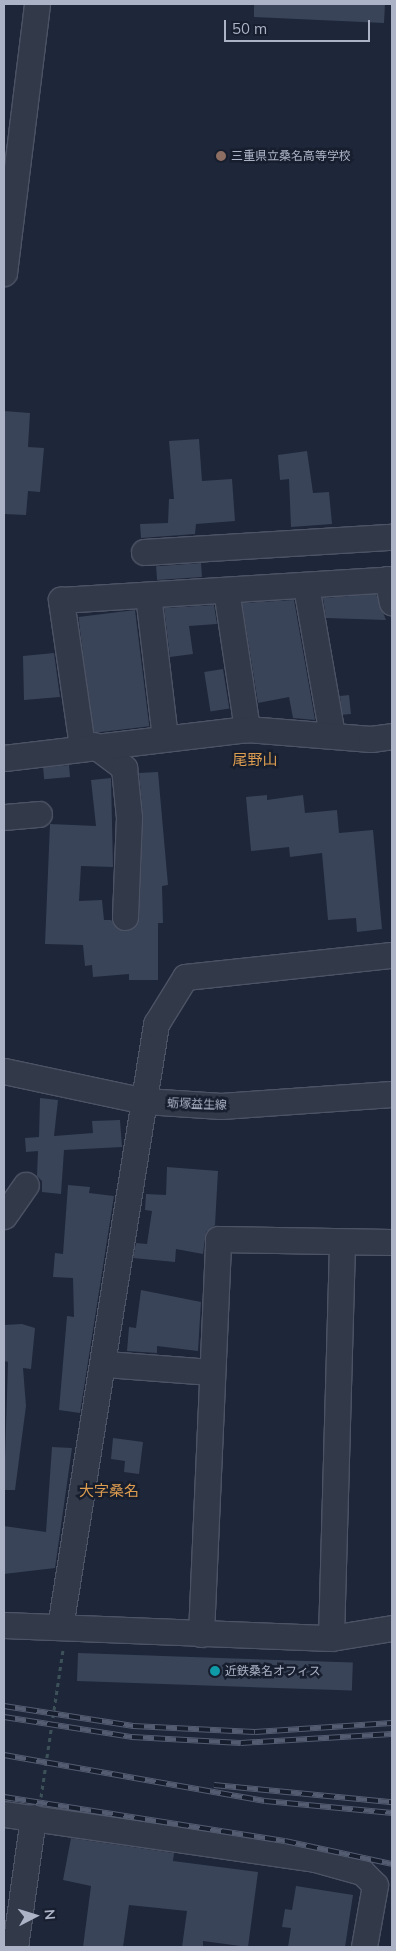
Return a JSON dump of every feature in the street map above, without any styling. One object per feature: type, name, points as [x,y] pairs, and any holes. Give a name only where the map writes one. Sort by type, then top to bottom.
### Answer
[{"type":"street","points":[[4,273],[15,88],[37,4]]},
{"type":"street","points":[[144,552],[392,537]]},
{"type":"street","points":[[125,917],[129,817],[124,768],[88,746],[61,600],[306,586],[391,587]]},
{"type":"street","points":[[306,586],[332,735]]},
{"type":"street","points":[[226,590],[247,729]]},
{"type":"street","points":[[148,595],[165,737]]},
{"type":"street","points":[[4,758],[88,746],[247,729],[332,735],[392,736]]},
{"type":"street","points":[[4,817],[39,814]]},
{"type":"street","points":[[60,1627],[105,1364],[156,1024],[185,977],[392,955]]},
{"type":"street","name":"蛎塚益生線","points":[[4,1071],[145,1101],[221,1106],[392,1094]]},
{"type":"street","points":[[4,1216],[26,1185]]},
{"type":"street","points":[[201,1634],[218,1239],[392,1242]]},
{"type":"street","points":[[331,1638],[342,1242]]},
{"type":"street","points":[[105,1364],[212,1372]]},
{"type":"street","points":[[4,1625],[331,1638],[392,1628]]},
{"type":"street","points":[[4,1814],[315,1859],[362,1872],[375,1885],[364,1947]]},
{"type":"street","points":[[15,1947],[33,1817]]},
{"type":"path","points":[[33,1817],[39,1810],[50,1746],[64,1646],[60,1627]]},
{"type":"building","points":[[254,4],[385,4],[384,23],[254,17]]},
{"type":"building","points":[[4,411],[30,413],[28,447],[44,448],[40,492],[28,491],[26,515],[4,514]]},
{"type":"building","points":[[199,439],[202,481],[232,479],[235,521],[196,524],[195,534],[141,538],[140,524],[168,523],[169,499],[174,499],[169,441]]},
{"type":"building","points":[[307,451],[313,493],[329,492],[332,524],[291,527],[289,479],[280,480],[278,455]]},
{"type":"building","points":[[201,563],[202,577],[157,580],[156,566]]},
{"type":"building","points":[[376,594],[386,620],[326,618],[323,598]]},
{"type":"building","points":[[294,600],[315,720],[293,718],[289,697],[258,703],[242,603]]},
{"type":"building","points":[[214,605],[217,624],[189,626],[193,654],[170,657],[164,608]]},
{"type":"building","points":[[135,610],[149,726],[93,733],[78,617]]},
{"type":"building","points":[[54,653],[60,697],[24,700],[23,656]]},
{"type":"building","points":[[223,669],[229,709],[210,711],[204,672]]},
{"type":"building","points":[[349,695],[351,714],[342,715],[340,696]]},
{"type":"building","points":[[69,765],[70,777],[44,779],[43,767]]},
{"type":"building","points":[[158,772],[168,885],[162,886],[163,923],[158,923],[158,980],[129,980],[129,974],[93,977],[92,965],[85,966],[83,945],[45,944],[50,824],[96,826],[91,780],[111,778],[113,867],[81,866],[79,901],[102,900],[104,920],[111,920],[118,929],[131,930],[139,918],[143,817],[139,773]]},
{"type":"building","points":[[267,795],[267,800],[303,795],[305,813],[337,810],[339,833],[373,830],[382,929],[357,932],[356,918],[328,920],[322,853],[290,857],[289,847],[251,851],[246,797]]},
{"type":"building","points":[[40,1098],[58,1100],[54,1136],[93,1133],[92,1121],[120,1120],[122,1147],[64,1150],[61,1194],[42,1192],[42,1181],[37,1176],[38,1151],[26,1152],[25,1138],[39,1137]]},
{"type":"building","points":[[167,1167],[218,1171],[215,1225],[206,1232],[203,1254],[176,1249],[175,1262],[133,1258],[136,1243],[147,1244],[152,1211],[145,1210],[146,1194],[166,1195]]},
{"type":"building","points":[[68,1185],[90,1187],[89,1193],[114,1196],[80,1413],[59,1410],[67,1316],[74,1317],[73,1278],[53,1277],[55,1253],[63,1254]]},
{"type":"building","points":[[141,1290],[201,1302],[198,1351],[157,1346],[157,1353],[127,1351],[129,1327],[136,1328]]},
{"type":"building","points":[[22,1324],[35,1328],[31,1369],[23,1368],[26,1406],[15,1490],[4,1490],[8,1362],[4,1361],[4,1325]]},
{"type":"building","points":[[113,1438],[143,1442],[139,1474],[124,1472],[125,1461],[111,1459]]},
{"type":"building","points":[[52,1447],[72,1448],[55,1568],[4,1574],[4,1526],[46,1532]]},
{"type":"building","name":"近鉄桑名オフィス","points":[[78,1653],[353,1663],[352,1691],[77,1681]]},
{"type":"building","points":[[71,1838],[174,1853],[173,1861],[258,1872],[248,1947],[203,1941],[203,1947],[182,1947],[187,1911],[129,1905],[123,1947],[83,1947],[91,1886],[63,1880]]},
{"type":"building","points":[[296,1886],[353,1895],[345,1947],[288,1947],[291,1928],[282,1927],[285,1909],[292,1910]]},
{"type":"railway","points":[[4,1706],[133,1726],[255,1732],[392,1723]]},
{"type":"railway","points":[[4,1717],[132,1737],[241,1743],[392,1734]]},
{"type":"railway","points":[[4,1755],[265,1801],[392,1813]]},
{"type":"railway","points":[[214,1785],[392,1802]]},
{"type":"railway","points":[[4,1797],[285,1841],[392,1864]]},
{"type":"place","name":"三重県立桑名高等学校","points":[[221,156]]},
{"type":"place","name":"近鉄桑名オフィス","points":[[215,1671]]},
{"type":"district","name":"尾野山","points":[[255,760]]},
{"type":"district","name":"大字桑名","points":[[109,1491]]}]
